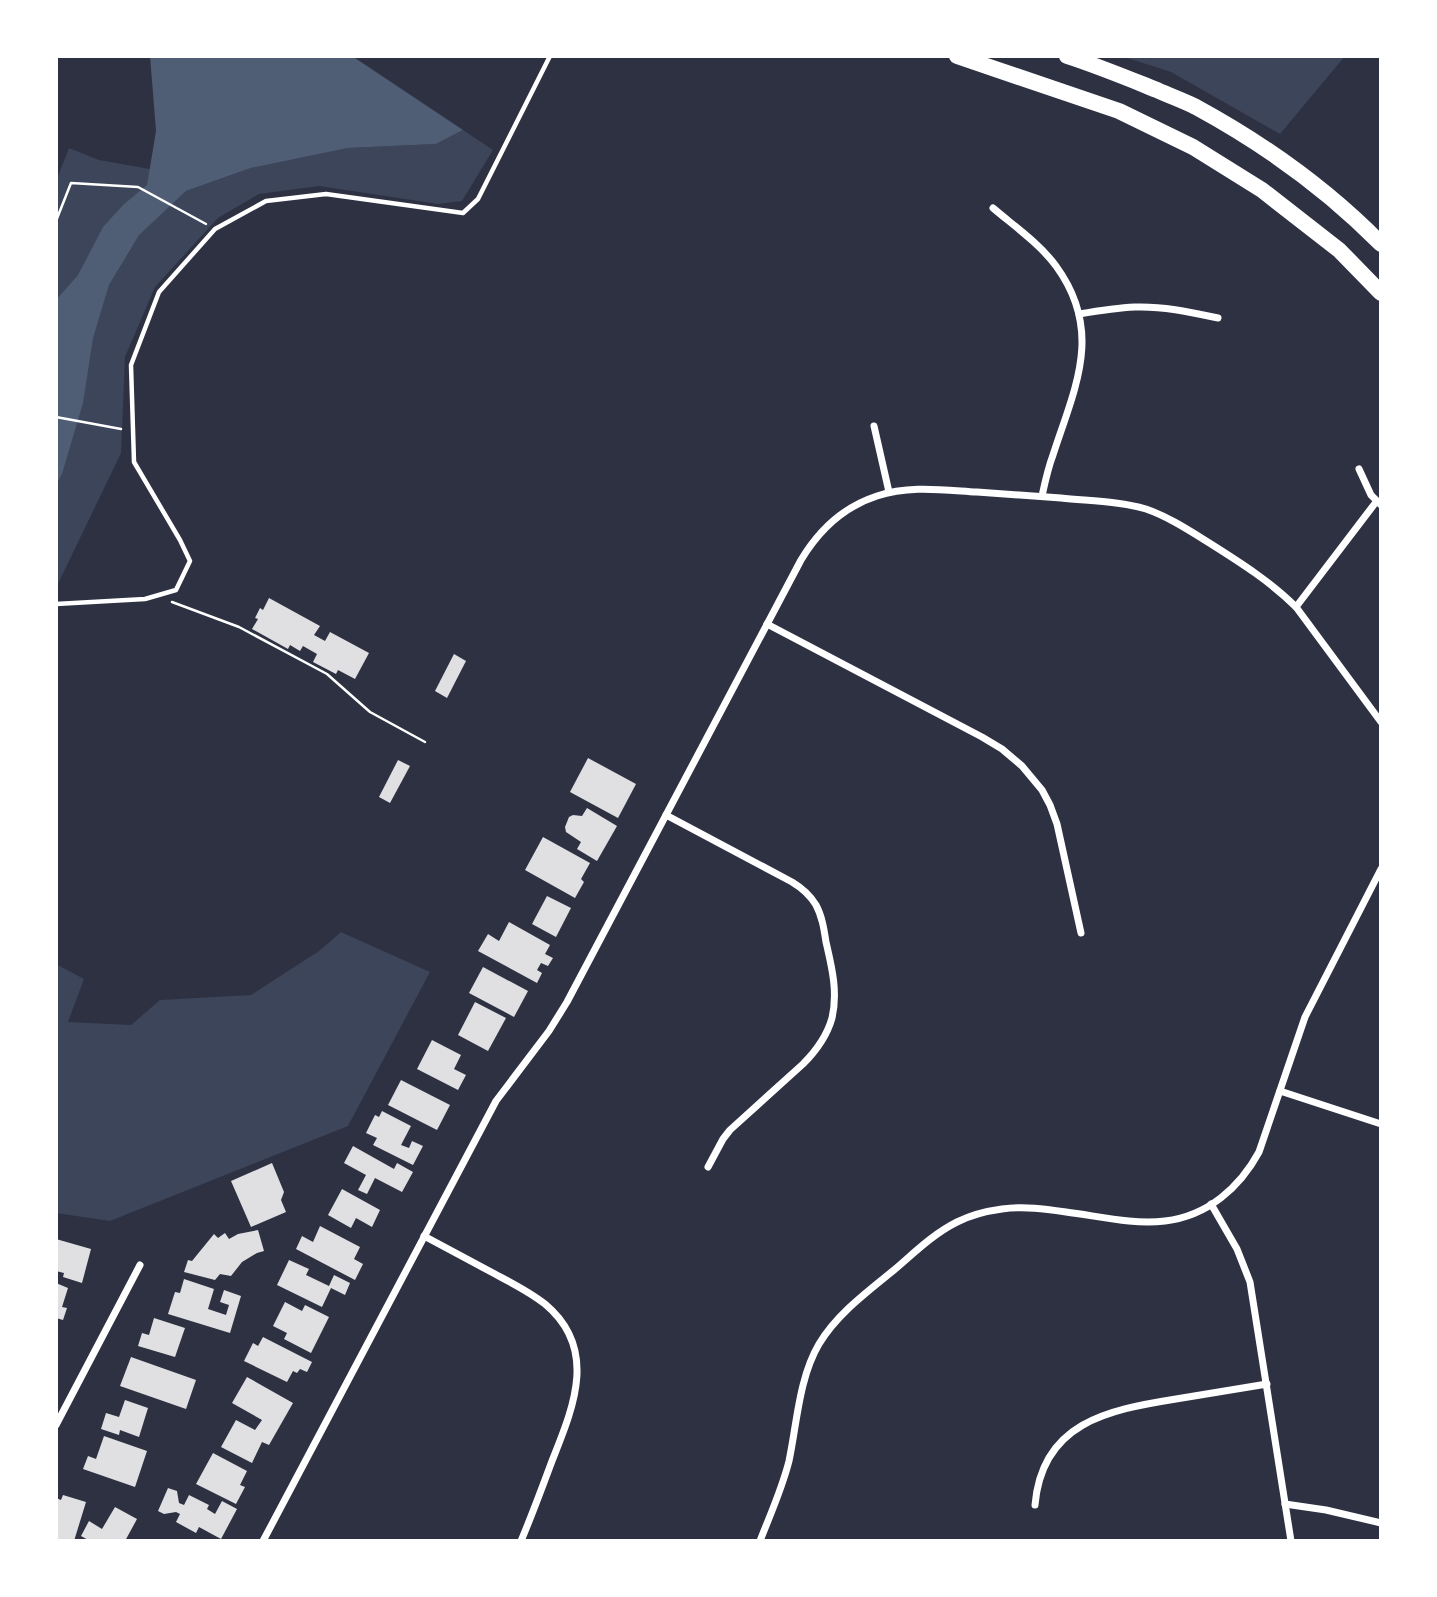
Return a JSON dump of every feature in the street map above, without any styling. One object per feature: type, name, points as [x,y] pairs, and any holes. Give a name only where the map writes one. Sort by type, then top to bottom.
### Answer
[{"type":"highway","points":[[957,56],[1119,111],[1193,147],[1262,190],[1328,241],[1381,293]]},
{"type":"highway","points":[[1067,56],[1107,69],[1194,106],[1263,146],[1332,199],[1381,244]]},
{"type":"street","points":[[993,208],[1056,265],[1066,281],[1079,314],[1083,337],[1079,376],[1042,496]]},
{"type":"street","points":[[1079,314],[1150,307],[1218,318]]},
{"type":"street","points":[[874,426],[889,492]]},
{"type":"street","points":[[1296,607],[1379,504],[1367,488],[1359,470]]},
{"type":"street","points":[[263,1541],[496,1101],[559,1017],[806,552],[838,516],[855,505],[889,492],[914,489],[1118,503],[1159,514],[1246,566],[1296,607],[1381,722]]},
{"type":"street","points":[[767,624],[982,737],[1022,766],[1042,790],[1057,824],[1082,933]]},
{"type":"street","points":[[666,815],[792,882],[808,894],[819,912],[834,976],[831,1018],[814,1053],[730,1130],[708,1167]]},
{"type":"street","points":[[760,1541],[785,1474],[807,1373],[818,1346],[849,1308],[932,1238],[974,1215],[1005,1208],[1041,1209],[1152,1222],[1196,1213],[1227,1194],[1251,1167],[1259,1152],[1305,1017],[1381,869]]},
{"type":"street","points":[[1280,1091],[1381,1124]]},
{"type":"street","points":[[1211,1204],[1237,1249],[1250,1282],[1291,1541]]},
{"type":"street","points":[[424,1236],[534,1296],[556,1314],[571,1339],[578,1371],[575,1397],[522,1541]]},
{"type":"street","points":[[56,1425],[140,1265]]},
{"type":"street","points":[[1035,1505],[1038,1481],[1048,1457],[1069,1434],[1101,1415],[1131,1406],[1267,1384]]},
{"type":"street","points":[[1286,1504],[1381,1522]]},
{"type":"lane","points":[[56,604],[145,599],[176,590],[190,561],[134,462],[131,365],[159,292],[215,229],[266,201],[326,194],[463,213],[478,199],[550,56]]},
{"type":"path","points":[[56,221],[71,183],[138,187],[215,229]]},
{"type":"path","points":[[56,417],[133,432]]},
{"type":"path","points":[[161,594],[168,601],[239,627],[327,674],[370,712],[425,742]]},
{"type":"shaded area","points":[[150,56],[352,56],[463,130],[436,144],[348,148],[251,168],[186,191],[139,235],[109,285],[93,338],[83,403],[62,474],[56,485],[56,300],[78,275],[103,227],[123,205],[147,185],[156,131]]},
{"type":"shaded area","points":[[1121,56],[1345,56],[1280,134],[1171,72]]},
{"type":"shaded area","points":[[463,130],[493,150],[462,201],[438,204],[319,186],[259,194],[218,218],[155,287],[125,357],[121,453],[56,588],[56,181],[69,148],[99,160],[150,169],[186,191],[251,168],[348,148],[436,144]]},
{"type":"shaded area","points":[[341,932],[430,972],[348,1126],[110,1221],[56,1213],[56,964],[84,979],[68,1022],[131,1025],[160,1000],[251,995],[319,951]]},
{"type":"building","points":[[269,598],[320,626],[314,635],[325,641],[330,632],[369,653],[355,679],[338,670],[336,674],[313,662],[317,654],[303,646],[300,651],[290,645],[288,649],[252,629],[260,608],[263,610]]},
{"type":"building","points":[[454,654],[466,661],[447,698],[435,691]]},
{"type":"building","points":[[588,758],[636,784],[618,818],[570,792]]},
{"type":"building","points":[[398,760],[410,766],[390,803],[379,797]]},
{"type":"building","points":[[587,808],[617,826],[597,861],[577,849],[581,842],[566,832],[565,827],[569,817],[582,816]]},
{"type":"building","points":[[543,837],[590,863],[575,898],[525,870]]},
{"type":"building","points":[[547,896],[571,908],[556,937],[532,924]]},
{"type":"building","points":[[509,922],[550,945],[545,954],[553,958],[548,966],[541,963],[537,970],[542,973],[537,983],[478,951],[488,934],[499,941]]},
{"type":"building","points":[[483,967],[528,991],[514,1017],[469,993]]},
{"type":"building","points":[[475,1002],[506,1018],[488,1051],[458,1035]]},
{"type":"building","points":[[432,1040],[461,1055],[454,1069],[466,1075],[458,1090],[417,1069]]},
{"type":"building","points":[[401,1080],[450,1105],[437,1130],[388,1105]]},
{"type":"building","points":[[382,1111],[411,1126],[401,1145],[409,1148],[412,1141],[423,1146],[413,1165],[373,1145],[377,1138],[366,1133],[375,1115],[379,1117]]},
{"type":"building","points":[[353,1146],[394,1169],[397,1163],[413,1172],[402,1192],[375,1178],[367,1194],[358,1190],[366,1175],[344,1163]]},
{"type":"building","points":[[272,1163],[284,1192],[281,1200],[286,1212],[251,1227],[231,1181]]},
{"type":"building","points":[[342,1189],[380,1210],[372,1227],[356,1218],[351,1228],[328,1215]]},
{"type":"building","points":[[320,1226],[360,1247],[354,1259],[363,1264],[355,1280],[296,1249],[302,1236],[313,1242]]},
{"type":"building","points":[[258,1230],[264,1251],[242,1262],[231,1276],[220,1274],[215,1280],[184,1272],[188,1260],[192,1261],[214,1234],[218,1238],[225,1233],[229,1239],[238,1234]]},
{"type":"building","points":[[56,1239],[91,1249],[82,1283],[63,1277],[64,1273],[56,1271]]},
{"type":"building","points":[[289,1260],[309,1269],[306,1275],[329,1286],[334,1275],[350,1283],[345,1295],[331,1288],[322,1307],[277,1285]]},
{"type":"building","points":[[184,1279],[214,1289],[208,1309],[226,1315],[229,1305],[220,1302],[224,1290],[241,1296],[230,1333],[168,1314],[175,1292],[180,1293]]},
{"type":"building","points":[[56,1283],[68,1288],[62,1307],[67,1308],[63,1320],[56,1318]]},
{"type":"building","points":[[285,1302],[302,1311],[305,1305],[329,1317],[311,1353],[284,1339],[287,1333],[273,1326]]},
{"type":"building","points":[[154,1318],[185,1328],[175,1357],[138,1346],[142,1333],[149,1335]]},
{"type":"building","points":[[263,1337],[312,1362],[307,1372],[300,1369],[297,1373],[293,1371],[287,1382],[244,1361],[253,1343],[258,1346]]},
{"type":"building","points":[[131,1357],[196,1380],[186,1409],[120,1386]]},
{"type":"building","points":[[247,1377],[293,1403],[269,1445],[262,1442],[252,1463],[221,1447],[236,1420],[255,1430],[262,1420],[232,1403]]},
{"type":"building","points":[[125,1400],[148,1408],[139,1437],[120,1430],[119,1435],[101,1429],[106,1413],[119,1417]]},
{"type":"building","points":[[104,1436],[147,1451],[135,1487],[83,1469],[88,1456],[96,1459]]},
{"type":"building","points":[[213,1453],[247,1471],[240,1485],[245,1487],[236,1504],[196,1484]]},
{"type":"building","points":[[168,1488],[177,1491],[179,1503],[184,1505],[189,1495],[209,1505],[207,1509],[215,1514],[222,1501],[237,1509],[221,1539],[199,1527],[196,1533],[176,1522],[180,1514],[176,1512],[164,1514],[158,1511]]},
{"type":"building","points":[[63,1495],[86,1502],[74,1541],[56,1541],[56,1498],[61,1500]]},
{"type":"building","points":[[115,1507],[137,1519],[125,1541],[90,1541],[81,1536],[89,1521],[102,1529]]}]
